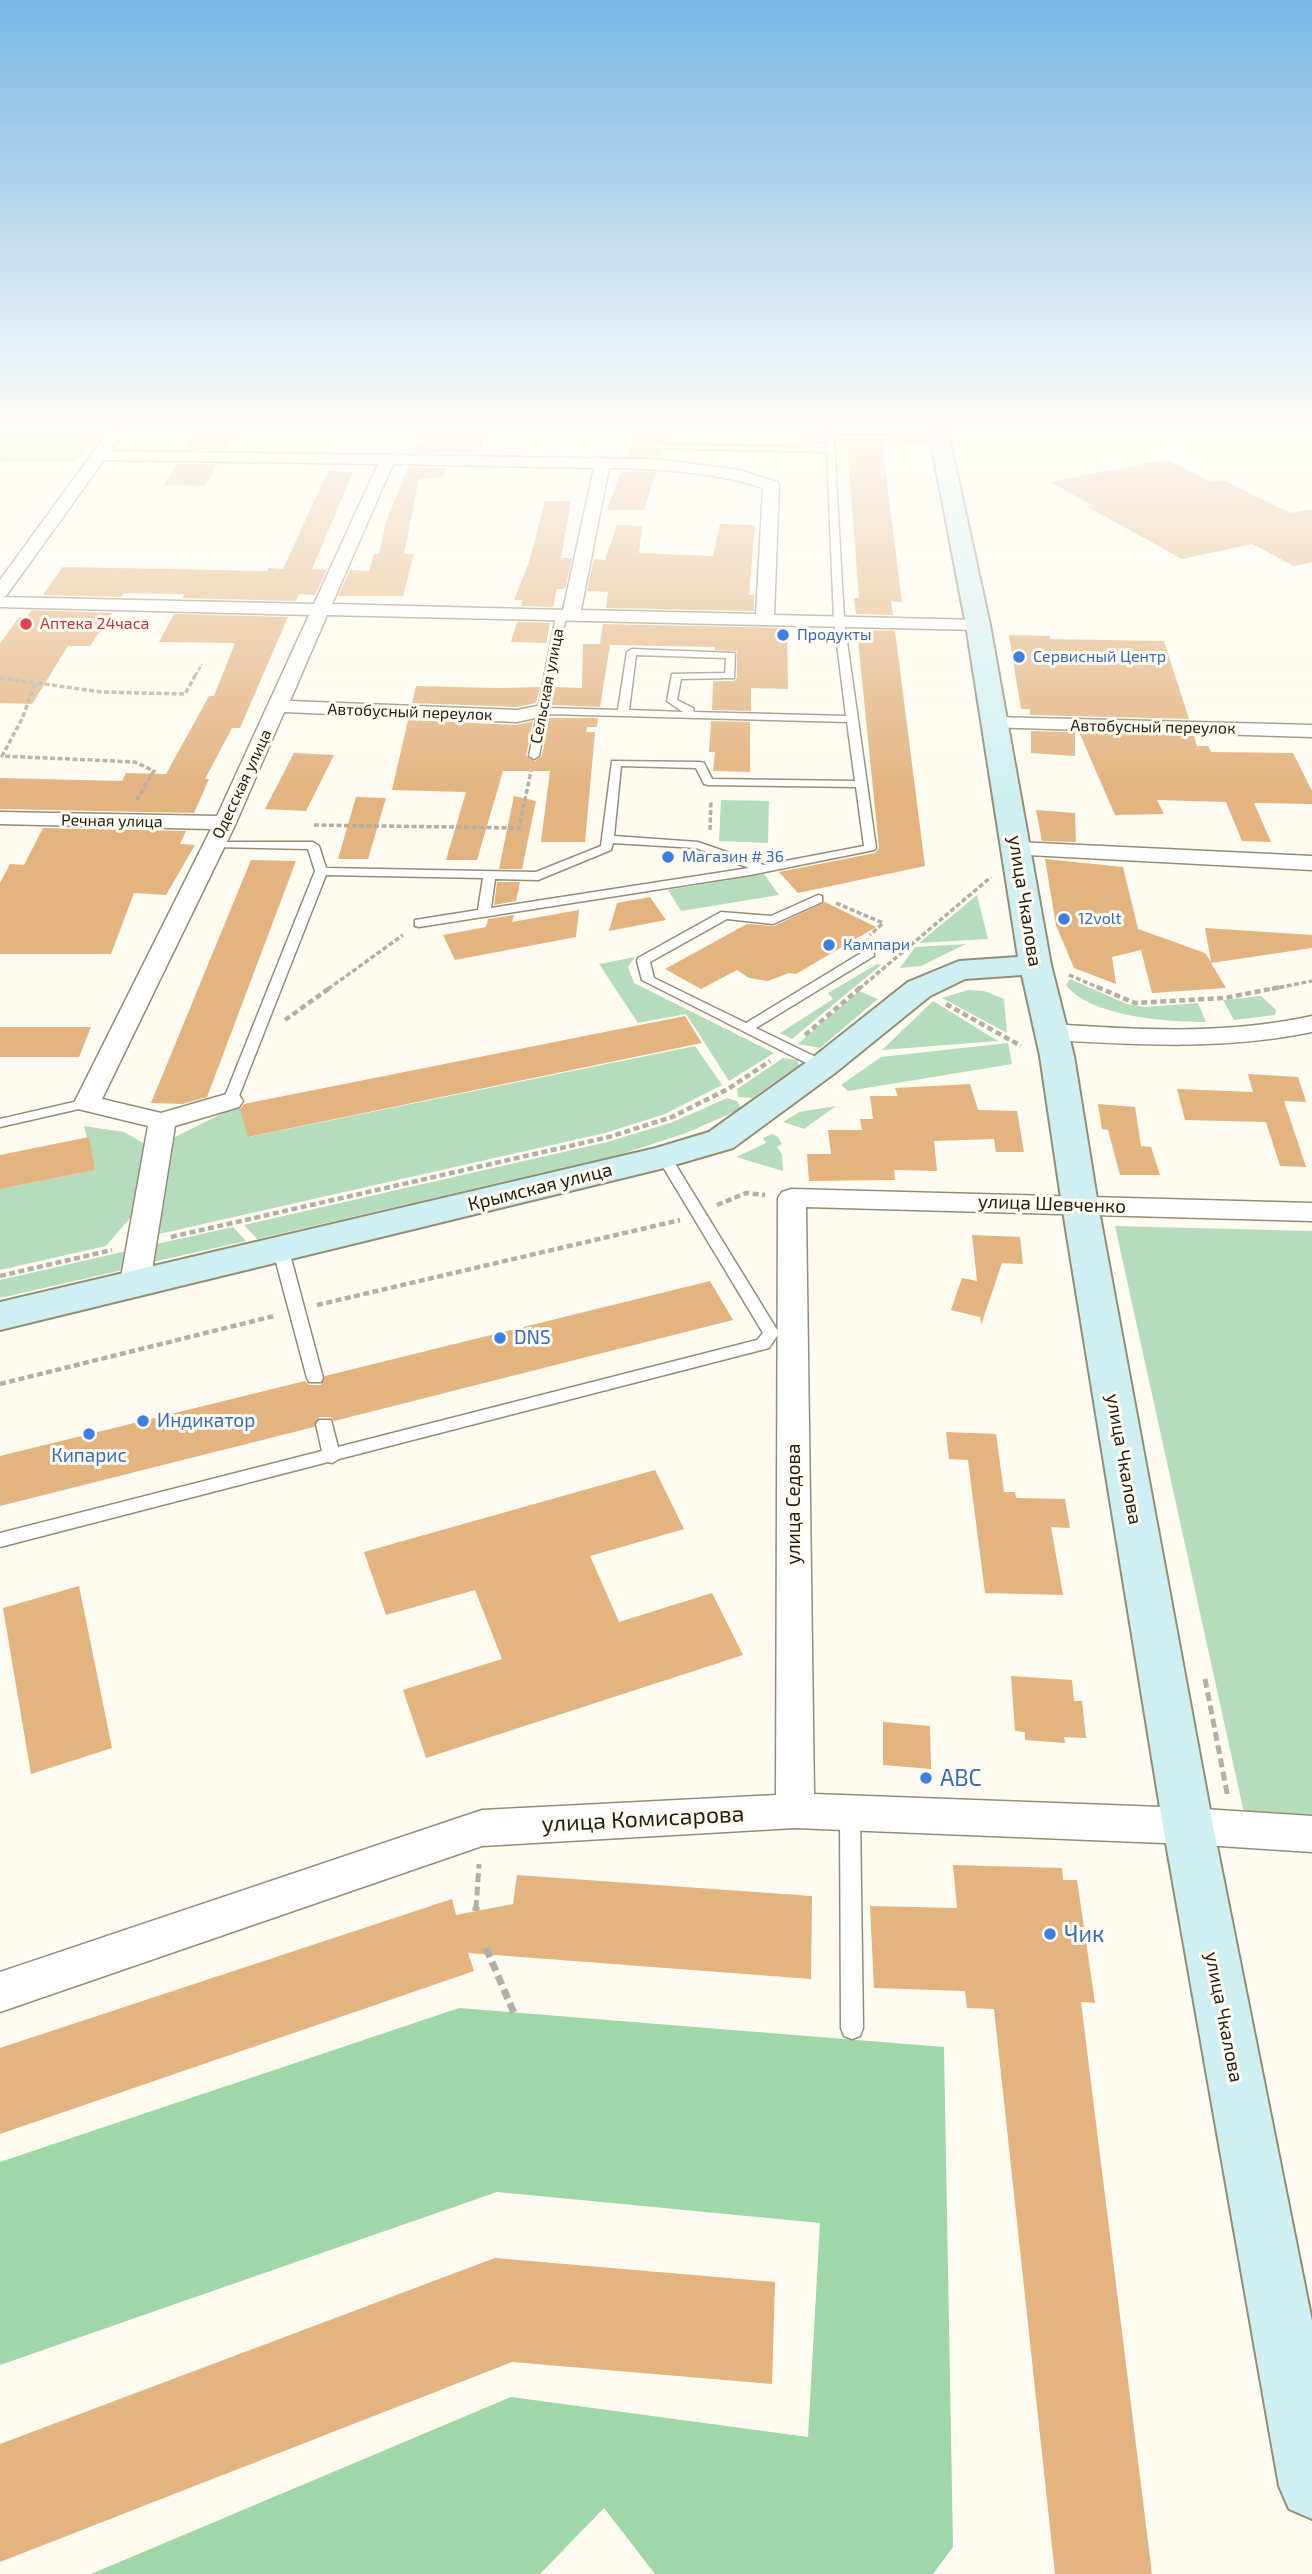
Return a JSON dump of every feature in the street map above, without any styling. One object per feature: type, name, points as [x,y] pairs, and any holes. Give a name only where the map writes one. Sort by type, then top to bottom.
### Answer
[{"type":"main road","name":"улица Чкалова","points":[[963,552],[978,625],[1035,965],[1054,1044],[1080,1205],[1211,1827],[1312,2486]]},
{"type":"main road","name":"Крымская улица","points":[[0,1315],[664,1157],[721,1140],[823,1066],[919,989],[960,970],[1035,965]]},
{"type":"street","points":[[0,592],[29,552]]},
{"type":"street","name":"Одесская улица","points":[[87,1103],[225,823],[345,552]]},
{"type":"street","name":"Сельская улица","points":[[566,616],[581,552]]},
{"type":"street","points":[[765,622],[768,552]]},
{"type":"street","points":[[0,602],[978,625]]},
{"type":"street","name":"Автобусный переулок","points":[[278,706],[517,716],[542,711]]},
{"type":"street","name":"Автобусный переулок","points":[[994,723],[1312,731]]},
{"type":"street","name":"Речная улица","points":[[0,818],[225,823]]},
{"type":"street","points":[[1017,849],[1312,863]]},
{"type":"street","points":[[1054,1044],[1216,1037],[1289,1030],[1312,1024]]},
{"type":"street","points":[[87,1103],[162,1121],[230,1101]]},
{"type":"street","points":[[135,1283],[162,1121]]},
{"type":"street","name":"улица Шевченко","points":[[792,1198],[1312,1212]]},
{"type":"street","name":"улица Седова","points":[[792,1198],[795,1811]]},
{"type":"street","name":"улица Комисарова","points":[[0,1992],[482,1828],[795,1811],[1211,1827],[1312,1834]]},
{"type":"lane","points":[[321,871],[489,875],[539,890],[763,869],[870,848],[839,620],[836,552]]},
{"type":"lane","name":"Сельская улица","points":[[534,756],[542,711],[566,616]]},
{"type":"lane","points":[[623,713],[632,652],[731,655],[730,676],[676,676],[672,701],[689,710],[688,714]]},
{"type":"lane","points":[[542,711],[852,719]]},
{"type":"lane","points":[[419,923],[484,913],[539,890],[607,848],[615,764],[700,765],[708,782],[860,784]]},
{"type":"lane","points":[[608,839],[698,845],[763,869]]},
{"type":"lane","points":[[214,844],[313,846],[321,871],[230,1101]]},
{"type":"lane","points":[[484,913],[489,875]]},
{"type":"lane","points":[[818,899],[773,920],[725,915],[643,961],[648,980],[823,1066]]},
{"type":"lane","points":[[747,1028],[870,953]]},
{"type":"lane","points":[[0,1123],[87,1103]]},
{"type":"lane","points":[[0,1540],[762,1345],[771,1333],[664,1157]]},
{"type":"lane","points":[[280,1247],[315,1378]]},
{"type":"lane","points":[[325,1424],[332,1457]]},
{"type":"lane","points":[[850,1813],[852,2028]]},
{"type":"path","points":[[0,678],[102,692],[185,694],[202,663]]},
{"type":"path","points":[[35,684],[22,719],[2,756],[135,762],[154,771],[125,821]]},
{"type":"path","points":[[305,825],[519,828],[534,756]]},
{"type":"path","points":[[708,782],[711,794],[709,842],[763,869]]},
{"type":"path","points":[[0,1276],[609,1137],[672,1117],[728,1089],[789,1048],[981,886]]},
{"type":"path","points":[[818,899],[844,905],[883,923],[866,939],[870,953],[885,969]]},
{"type":"path","points":[[253,1043],[419,923]]},
{"type":"path","points":[[1066,974],[1135,1003],[1224,998],[1312,981]]},
{"type":"path","points":[[919,989],[1024,1047],[1029,1055],[1054,1044]]},
{"type":"path","points":[[0,1384],[684,1219],[746,1193],[792,1198]]},
{"type":"path","points":[[1202,1667],[1211,1827]]},
{"type":"path","points":[[476,1911],[482,1828]]},
{"type":"path","points":[[486,1948],[514,2013]]},
{"type":"green space","points":[[721,800],[769,801],[768,843],[719,841]]},
{"type":"green space","points":[[764,874],[779,895],[681,911],[668,890]]},
{"type":"green space","points":[[977,895],[988,939],[919,943]]},
{"type":"green space","points":[[966,944],[921,966],[900,968],[915,947]]},
{"type":"green space","points":[[635,957],[628,967],[634,983],[774,1053],[729,1081],[686,1014],[638,1023],[599,964]]},
{"type":"green space","points":[[877,964],[881,965],[792,1039],[780,1033],[833,999],[828,993]]},
{"type":"green space","points":[[1070,979],[1127,1004],[1145,1007],[1198,1003],[1206,1022],[1151,1019],[1111,1011],[1077,996],[1066,985]]},
{"type":"green space","points":[[968,990],[984,991],[1004,999],[1007,1033],[942,998]]},
{"type":"green space","points":[[859,991],[878,999],[820,1048],[798,1044]]},
{"type":"green space","points":[[1261,996],[1276,1010],[1275,1015],[1234,1020],[1223,1000]]},
{"type":"green space","points":[[933,1001],[998,1041],[882,1050]]},
{"type":"green space","points":[[1008,1043],[1012,1064],[848,1091],[841,1085],[881,1057]]},
{"type":"green space","points":[[695,1046],[722,1085],[665,1114],[605,1133],[150,1236],[169,1140],[239,1105],[249,1137]]},
{"type":"green space","points":[[783,1058],[797,1060],[799,1065],[752,1098],[738,1097],[737,1089]]},
{"type":"green space","points":[[727,1098],[737,1101],[741,1109],[686,1133],[622,1154],[257,1239],[244,1225],[607,1142],[673,1122]]},
{"type":"green space","points":[[836,1106],[804,1129],[783,1122],[799,1112]]},
{"type":"green space","points":[[84,1126],[124,1132],[145,1144],[144,1176],[130,1218],[106,1246],[0,1270],[0,1189],[95,1170]]},
{"type":"green space","points":[[772,1134],[778,1137],[782,1144],[777,1147],[782,1154],[783,1171],[736,1157],[766,1143],[763,1138]]},
{"type":"green space","points":[[1115,1226],[1312,1231],[1312,1816],[1244,1813]]},
{"type":"green space","points":[[233,1227],[246,1241],[144,1264],[147,1246]]},
{"type":"green space","points":[[135,1249],[132,1268],[0,1298],[0,1280]]},
{"type":"green space","points":[[459,2008],[944,2047],[953,2547],[933,2574],[655,2574],[604,2508],[540,2574],[91,2574],[511,2397],[808,2437],[820,2223],[497,2192],[0,2365],[0,2162]]},
{"type":"building","points":[[291,552],[319,552],[312,569],[327,570],[315,595],[299,594],[296,601],[182,598],[185,594],[124,593],[121,597],[43,595],[63,567],[267,571],[269,568],[283,569]]},
{"type":"building","points":[[532,552],[562,552],[561,558],[572,558],[565,589],[557,589],[553,607],[521,606],[522,600],[514,600]]},
{"type":"building","points":[[608,552],[713,556],[714,552],[753,552],[749,595],[754,595],[754,611],[606,608],[608,592],[587,591],[594,559],[605,560]]},
{"type":"building","points":[[855,552],[896,552],[902,602],[891,601],[893,615],[856,614],[854,598],[859,598]]},
{"type":"building","points":[[1170,552],[1214,552],[1182,559]]},
{"type":"building","points":[[1268,552],[1312,552],[1312,562],[1294,566]]},
{"type":"building","points":[[374,554],[414,554],[403,596],[338,596],[350,570],[369,571]]},
{"type":"building","points":[[32,610],[112,613],[90,646],[68,646],[32,704],[0,703],[0,644],[19,617],[27,617]]},
{"type":"building","points":[[174,614],[288,617],[240,728],[232,728],[205,779],[209,779],[194,813],[0,809],[0,778],[122,781],[126,773],[166,774],[209,696],[214,696],[235,643],[159,642]]},
{"type":"building","points":[[517,622],[550,623],[546,643],[511,642]]},
{"type":"building","points":[[603,624],[787,628],[788,689],[751,688],[751,711],[712,710],[713,681],[734,681],[737,678],[737,651],[715,650],[715,647],[610,645],[600,707],[551,705],[555,687],[582,688],[583,644],[600,644]]},
{"type":"building","points":[[857,630],[895,631],[925,866],[798,893],[779,872],[875,853],[879,848]]},
{"type":"building","points":[[1009,635],[1050,636],[1050,639],[1164,641],[1189,719],[1030,715],[1030,709],[1021,709]]},
{"type":"building","points":[[416,686],[540,687],[536,703],[517,707],[412,703]]},
{"type":"building","points":[[549,718],[598,718],[597,727],[587,727],[586,732],[595,732],[585,842],[541,842],[550,771],[503,771],[477,860],[446,860],[466,792],[392,790],[408,720],[517,725],[533,721],[526,756],[535,761],[542,756]]},
{"type":"building","points":[[711,721],[750,722],[750,772],[713,771],[715,752],[709,752]]},
{"type":"building","points":[[1031,731],[1075,732],[1075,756],[1031,753]]},
{"type":"building","points":[[1079,732],[1194,736],[1197,746],[1208,746],[1211,752],[1293,753],[1312,791],[1312,804],[1254,803],[1271,842],[1242,841],[1226,802],[1157,800],[1164,814],[1115,815]]},
{"type":"building","points":[[294,753],[334,755],[306,811],[265,809]]},
{"type":"building","points":[[514,796],[536,801],[522,869],[499,869]]},
{"type":"building","points":[[356,797],[386,798],[368,859],[338,859]]},
{"type":"building","points":[[1036,810],[1075,813],[1076,842],[1042,841]]},
{"type":"building","points":[[43,828],[186,831],[180,844],[195,845],[166,895],[134,893],[111,954],[0,954],[0,883],[10,864],[24,865]]},
{"type":"building","points":[[1045,859],[1123,867],[1138,929],[1205,953],[1211,962],[1205,928],[1312,935],[1312,948],[1211,963],[1226,988],[1152,993],[1141,950],[1112,957],[1116,984],[1074,968],[1056,925]]},
{"type":"building","points":[[251,860],[296,861],[207,1097],[183,1104],[151,1103]]},
{"type":"building","points":[[497,882],[520,882],[516,901],[494,905]]},
{"type":"building","points":[[650,897],[666,920],[609,931],[617,903]]},
{"type":"building","points":[[825,902],[876,927],[796,974],[789,973],[768,981],[749,978],[737,970],[701,989],[665,969],[747,924],[774,926]]},
{"type":"building","points":[[579,910],[576,937],[455,960],[443,935],[486,927],[488,919],[514,915],[512,922]]},
{"type":"building","points":[[685,1016],[702,1043],[248,1137],[240,1109],[244,1104]]},
{"type":"building","points":[[0,1027],[91,1027],[79,1057],[0,1057]]},
{"type":"building","points":[[1248,1074],[1298,1077],[1306,1102],[1284,1101],[1306,1167],[1280,1166],[1266,1122],[1185,1120],[1177,1089],[1253,1092]]},
{"type":"building","points":[[970,1084],[978,1110],[1017,1111],[1024,1152],[996,1152],[994,1139],[934,1141],[937,1171],[894,1170],[895,1180],[809,1181],[807,1154],[831,1154],[828,1130],[862,1130],[860,1119],[873,1119],[870,1096],[898,1096],[895,1088]]},
{"type":"building","points":[[1098,1104],[1135,1107],[1141,1146],[1151,1147],[1160,1175],[1120,1175],[1108,1130],[1102,1129]]},
{"type":"building","points":[[89,1137],[95,1170],[0,1189],[0,1155]]},
{"type":"building","points":[[972,1235],[1020,1237],[1023,1264],[1002,1263],[981,1325],[980,1317],[951,1310],[962,1278],[977,1281]]},
{"type":"building","points":[[710,1281],[733,1320],[334,1421],[331,1417],[319,1417],[314,1427],[0,1506],[0,1456],[305,1381],[309,1385],[321,1385],[325,1376]]},
{"type":"building","points":[[946,1432],[996,1434],[1004,1492],[1015,1492],[1016,1498],[1065,1499],[1070,1528],[1051,1527],[1063,1595],[985,1593],[968,1460],[949,1459]]},
{"type":"building","points":[[655,1470],[684,1529],[590,1556],[619,1622],[712,1593],[743,1655],[426,1758],[403,1690],[502,1659],[475,1590],[386,1615],[364,1552]]},
{"type":"building","points":[[79,1586],[112,1748],[31,1774],[3,1608]]},
{"type":"building","points":[[1011,1676],[1072,1680],[1074,1701],[1082,1701],[1086,1738],[1064,1737],[1065,1743],[1025,1740],[1025,1732],[1015,1731]]},
{"type":"building","points":[[883,1722],[930,1726],[931,1769],[883,1765]]},
{"type":"building","points":[[953,1865],[1062,1868],[1063,1880],[1077,1880],[1095,2003],[1081,2002],[1152,2574],[1055,2574],[994,2009],[967,2008],[965,1991],[874,1988],[870,1906],[957,1908]]},
{"type":"building","points":[[517,1875],[812,1896],[811,1979],[468,1953],[474,1971],[0,2134],[0,2048],[452,1899],[456,1915],[513,1904]]},
{"type":"building","points":[[495,2258],[775,2282],[772,2384],[512,2362],[0,2562],[0,2444]]},
{"type":"place","name":"Аптека 24часа","points":[[26,624]]},
{"type":"place","name":"Продукты","points":[[783,635]]},
{"type":"place","name":"Сервисный Центр","points":[[1019,657]]},
{"type":"place","name":"Магазин # 36","points":[[668,857]]},
{"type":"place","name":"12volt","points":[[1064,919]]},
{"type":"place","name":"Кампари","points":[[829,945]]},
{"type":"place","name":"DNS","points":[[500,1338]]},
{"type":"place","name":"Индикатор","points":[[143,1421]]},
{"type":"place","name":"Кипарис","points":[[89,1434]]},
{"type":"place","name":"ABC","points":[[926,1778]]},
{"type":"place","name":"Чик","points":[[1050,1934]]}]
